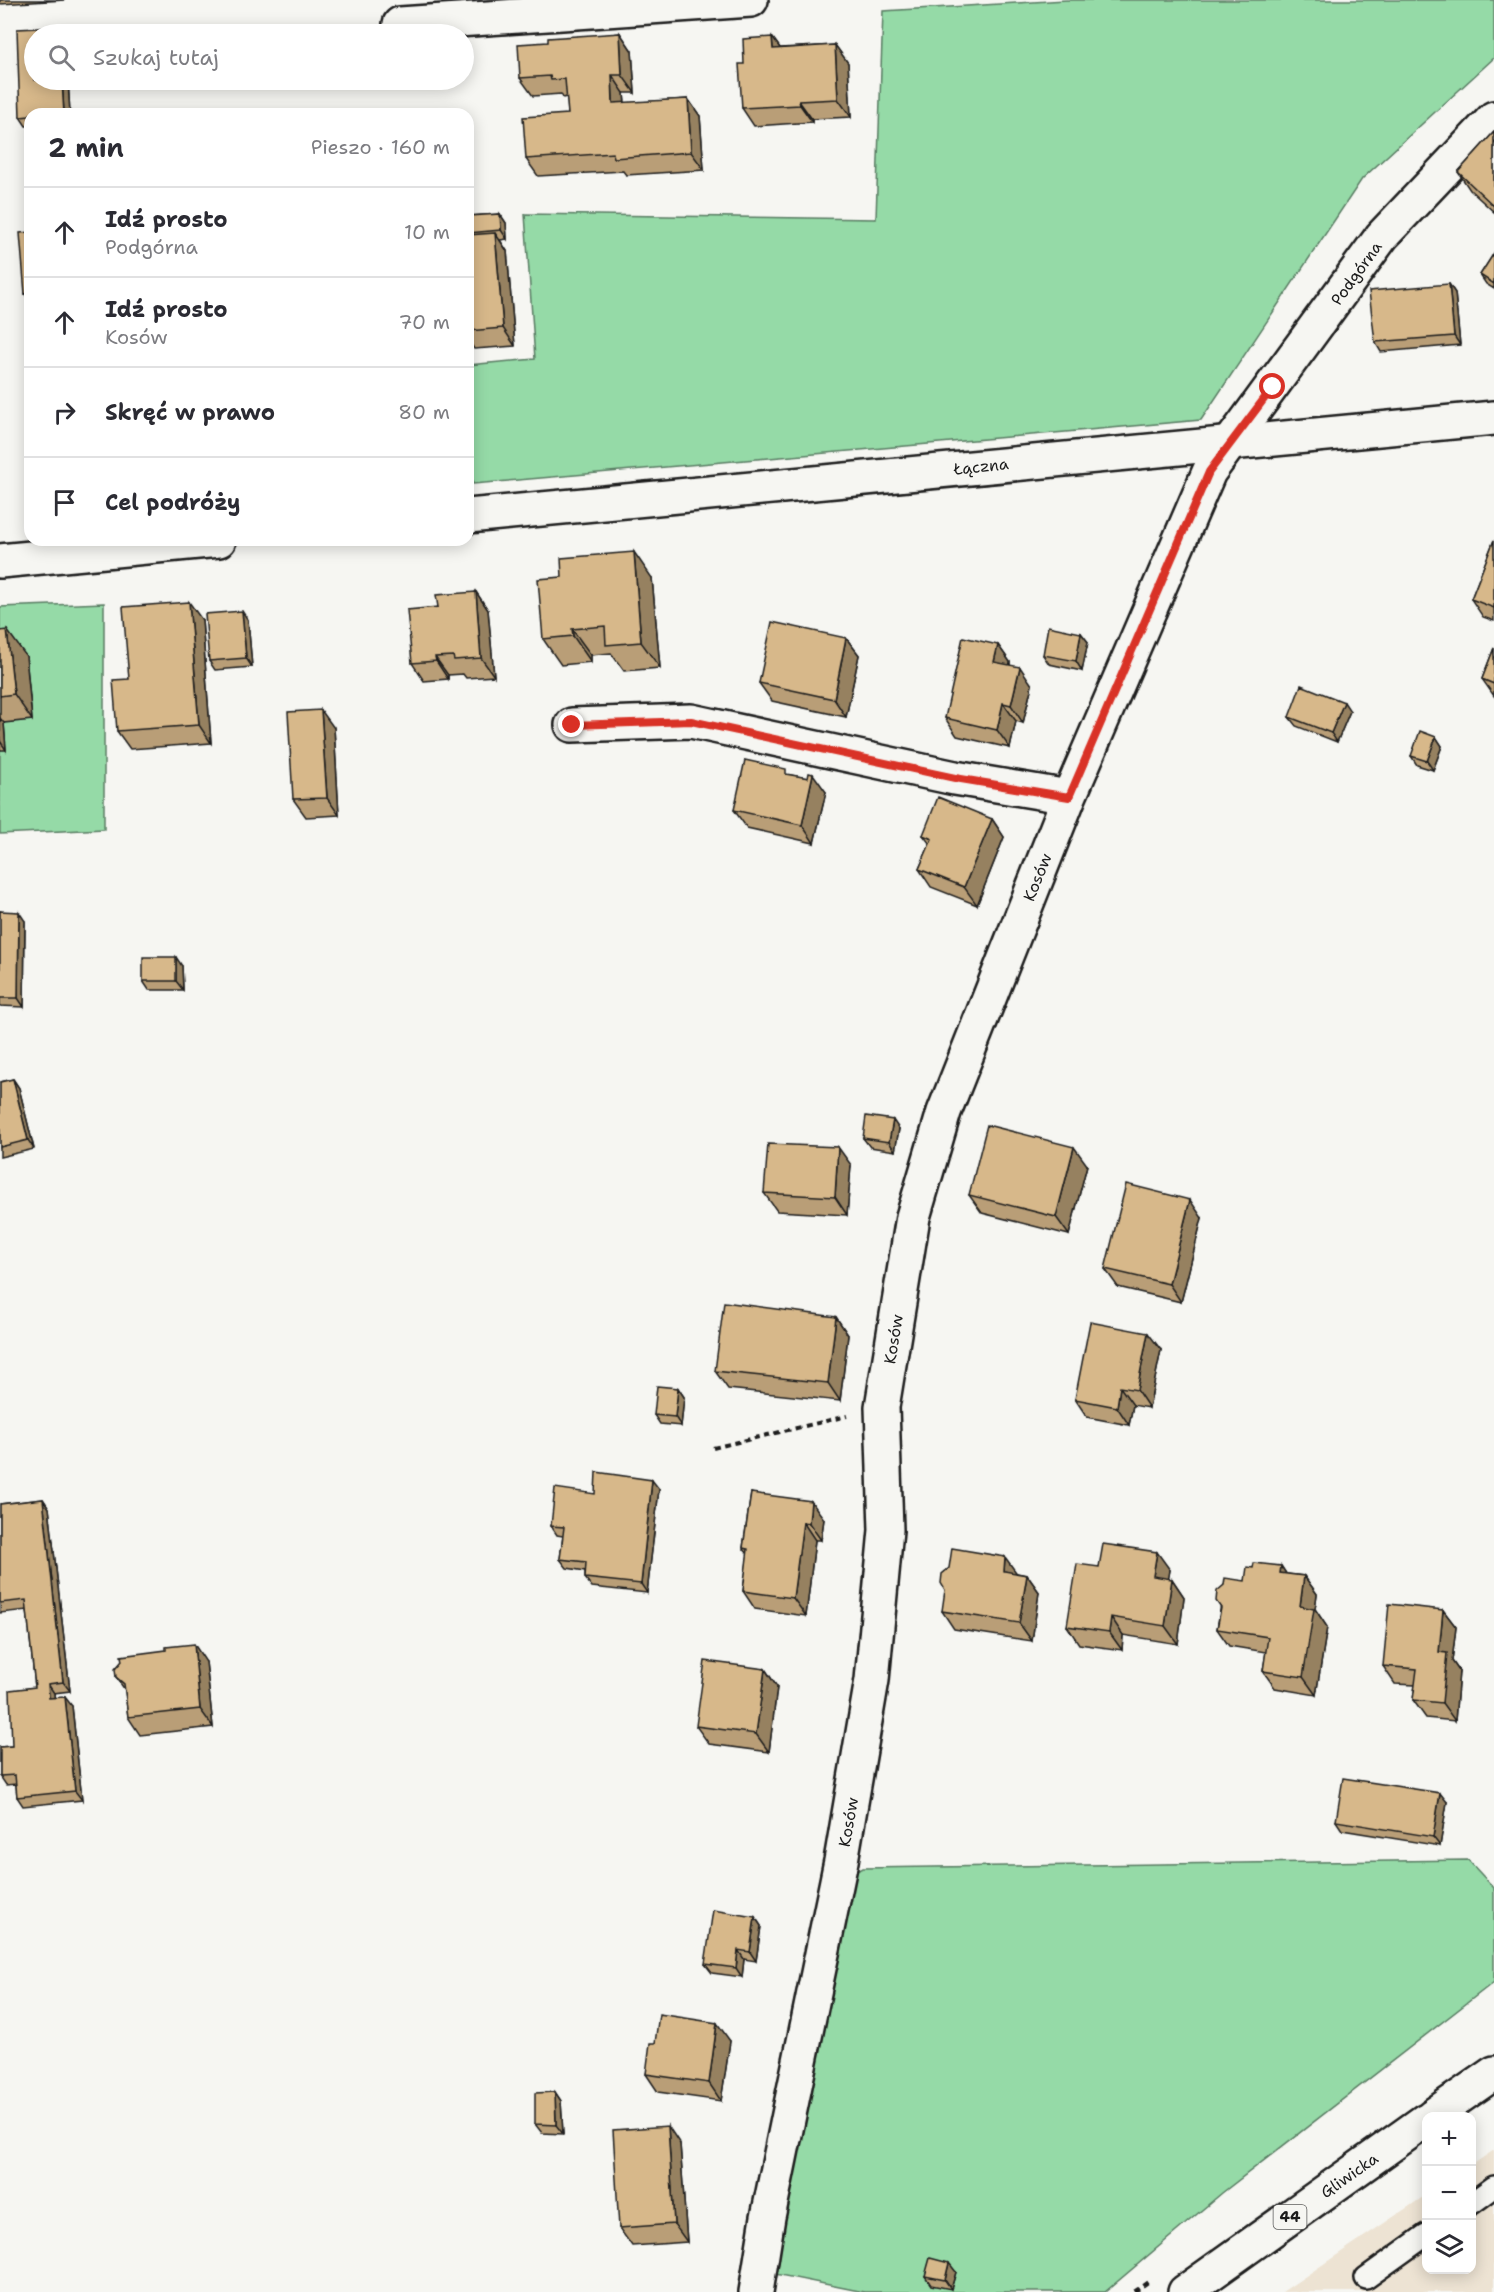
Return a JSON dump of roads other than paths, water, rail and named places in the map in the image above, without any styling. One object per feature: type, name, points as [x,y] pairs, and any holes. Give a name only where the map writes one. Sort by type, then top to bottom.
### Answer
[{"type":"street","points":[[400,24],[751,0]]},
{"type":"street","name":"Podgórna","points":[[1233,441],[1382,236],[1494,118]]},
{"type":"street","name":"Łączna","points":[[474,515],[1233,441],[1494,418]]},
{"type":"street","name":"Kosów","points":[[756,2292],[768,2217],[841,1861],[872,1680],[886,1530],[882,1407],[913,1217],[944,1112],[1069,797],[1209,472],[1233,441]]},
{"type":"street","points":[[0,561],[131,546]]},
{"type":"street","points":[[572,725],[691,721],[955,778],[1069,797]]},
{"type":"street","points":[[1438,2112],[1494,2073]]},
{"type":"street","name":"Gliwicka","points":[[1185,2292],[1422,2123]]},
{"type":"lane","points":[[1476,2201],[1494,2187]]},
{"type":"lane","points":[[1366,2278],[1422,2238]]}]
